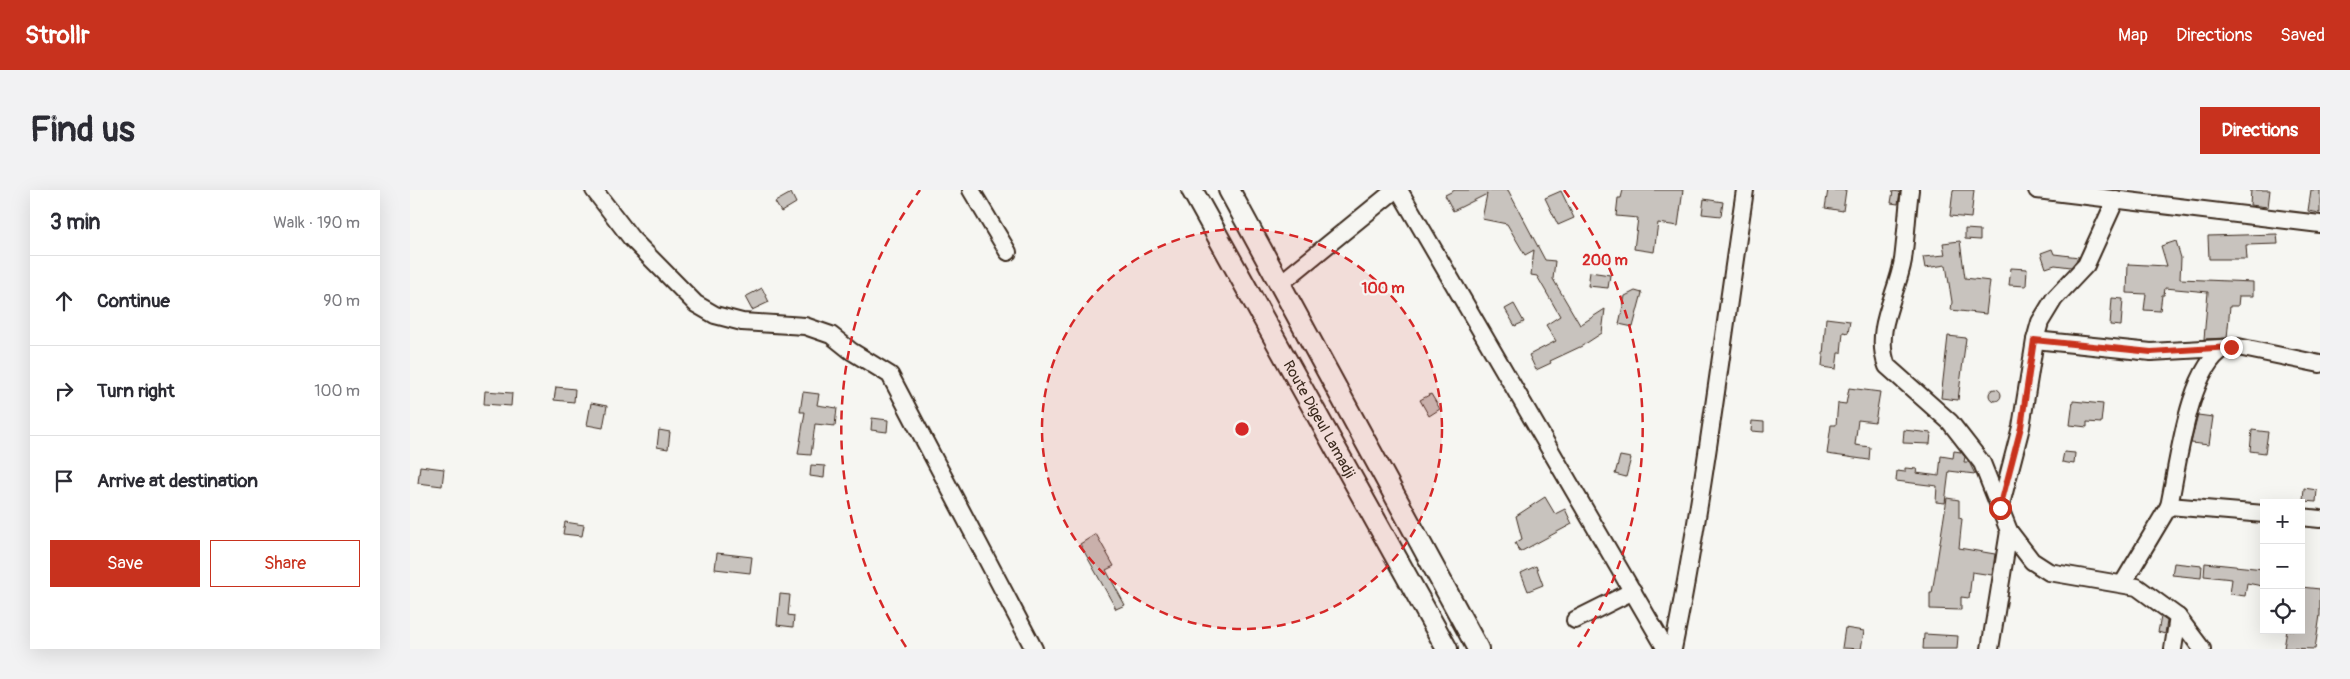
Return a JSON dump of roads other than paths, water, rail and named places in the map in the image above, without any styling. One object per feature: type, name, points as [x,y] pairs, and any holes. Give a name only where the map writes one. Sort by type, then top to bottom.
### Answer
[{"type":"main road","name":"Route Digeul Lamadji","points":[[1192,190],[1447,649]]},
{"type":"main road","name":"Route Digeul Lamadji","points":[[1229,190],[1478,649]]},
{"type":"street","points":[[594,190],[631,238],[696,304],[715,315],[742,322],[805,326],[831,335],[851,351],[890,376],[1034,649]]},
{"type":"street","points":[[971,190],[1008,252]]},
{"type":"street","points":[[1281,283],[1395,190]]},
{"type":"street","points":[[1399,190],[1666,649]]},
{"type":"street","points":[[1673,649],[1707,467],[1722,338],[1745,190]]},
{"type":"street","points":[[1910,190],[1902,261],[1884,323],[1882,354],[1887,366],[1950,422],[1982,463],[2009,531],[2032,561],[2049,572],[2099,582],[2123,583],[2137,586],[2178,617],[2202,649]]},
{"type":"street","points":[[2037,190],[2320,224]]},
{"type":"street","points":[[2000,508],[2021,427],[2034,340],[2040,322],[2054,299],[2086,265],[2116,199]]},
{"type":"street","points":[[2034,340],[2151,352],[2238,347],[2320,364]]},
{"type":"street","points":[[2123,583],[2169,506],[2192,397],[2207,366],[2217,352],[2225,348]]},
{"type":"street","points":[[2169,506],[2260,514]]},
{"type":"street","points":[[2305,517],[2320,519]]},
{"type":"street","points":[[1990,649],[2009,531]]},
{"type":"street","points":[[1575,620],[1633,591]]},
{"type":"street","points":[[2174,649],[2178,617]]}]
